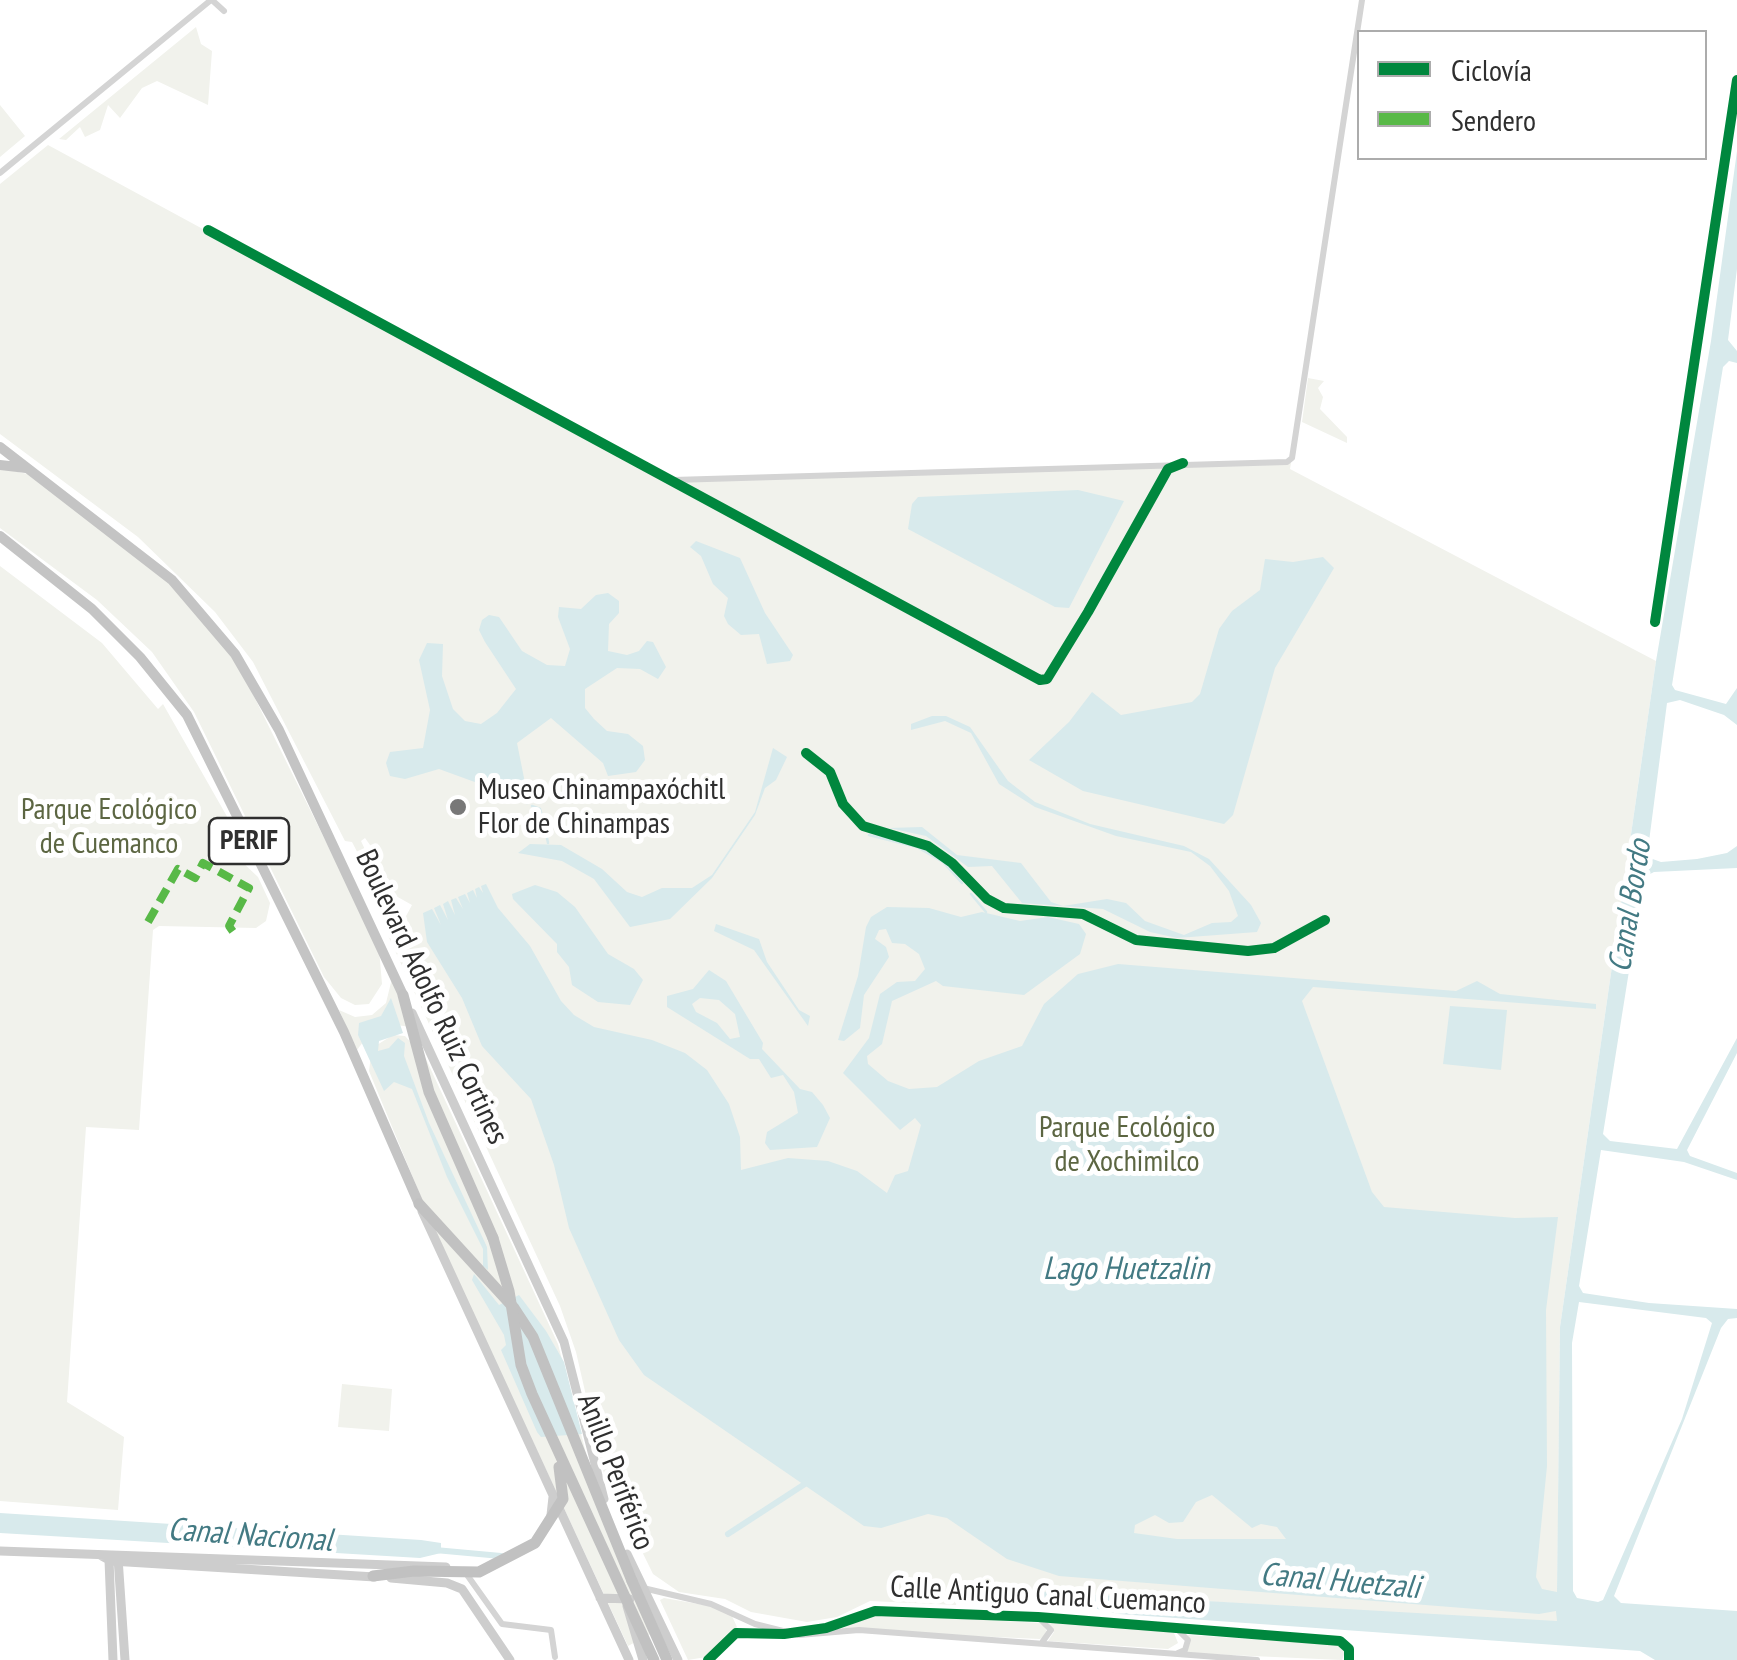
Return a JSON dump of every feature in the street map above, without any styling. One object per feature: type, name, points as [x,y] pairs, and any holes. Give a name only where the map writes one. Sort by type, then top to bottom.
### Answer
[{"type":"highway","name":"Boulevard Adolfo Ruiz Cortines","points":[[0,447],[172,580],[234,654],[278,730],[403,995]]},
{"type":"highway","points":[[0,465],[32,470]]},
{"type":"highway","name":"PERIF","points":[[0,536],[92,609],[140,657],[186,714],[344,1032],[419,1204]]},
{"type":"highway","name":"Anillo Periférico","points":[[403,995],[444,1132],[499,1252],[521,1365],[654,1660]]},
{"type":"highway","name":"Anillo Periférico","points":[[419,1204],[523,1321],[543,1355],[594,1495],[666,1660]]},
{"type":"highway","points":[[372,1576],[414,1571],[479,1572],[544,1536],[557,1513],[564,1486],[540,1412]]},
{"type":"main road","name":"Boulevard Adolfo Ruiz Cortines","points":[[403,995],[564,1342],[608,1512],[678,1660]]},
{"type":"main road","name":"PERIF","points":[[419,1204],[629,1660]]},
{"type":"main road","points":[[0,1550],[461,1568],[481,1566],[536,1539],[550,1521],[553,1497]]},
{"type":"main road","points":[[111,1556],[136,1562],[448,1583],[462,1589],[510,1660]]},
{"type":"main road","points":[[111,1556],[118,1576],[125,1660]]},
{"type":"main road","points":[[111,1556],[112,1660]]},
{"type":"main road","points":[[118,1576],[124,1567],[136,1562]]},
{"type":"main road","points":[[600,1598],[630,1598],[644,1588]]},
{"type":"main road","points":[[630,1598],[629,1621],[643,1660]]},
{"type":"street","points":[[0,173],[211,0],[224,11]]},
{"type":"street","points":[[1357,30],[1362,0]]},
{"type":"street","points":[[669,480],[1182,462],[1287,462],[1292,458],[1357,33]]},
{"type":"street","points":[[1655,622],[1737,80]]},
{"type":"street","points":[[208,230],[1043,680],[1088,612],[1168,469],[1182,462]]},
{"type":"street","points":[[461,1568],[508,1628],[551,1630],[554,1657]]},
{"type":"street","points":[[462,1589],[476,1584]]},
{"type":"street","name":"Calle Antiguo Canal Cuemanco","points":[[644,1588],[816,1636],[860,1630],[1257,1660]]},
{"type":"street","name":"Calle Antiguo Canal Cuemanco","points":[[733,1635],[826,1628],[869,1611],[1038,1617],[1340,1641],[1346,1643],[1350,1660]]},
{"type":"street","points":[[708,1660],[740,1624],[736,1616]]},
{"type":"street","points":[[1037,1643],[1050,1634],[1038,1617]]},
{"type":"street","points":[[1173,1626],[1188,1640],[1185,1650],[1177,1654]]},
{"type":"green space","points":[[196,27],[201,44],[212,51],[208,105],[157,81],[142,88],[120,118],[108,105],[100,130],[85,137],[80,127],[66,140],[59,139]]},
{"type":"green space","points":[[0,105],[25,136],[0,157]]},
{"type":"green space","name":"Parque Ecológico de Xochimilco","points":[[48,145],[1036,681],[1042,682],[1176,466],[1291,463],[1290,469],[1656,661],[1560,1327],[1557,1622],[961,1587],[956,1605],[870,1601],[837,1617],[807,1622],[751,1612],[725,1599],[679,1592],[653,1574],[604,1474],[576,1352],[560,1306],[384,927],[405,918],[412,905],[362,877],[375,856],[370,845],[365,838],[361,841],[368,856],[364,865],[352,842],[345,841],[253,662],[215,612],[138,537],[0,434],[0,184]]},
{"type":"green space","points":[[1308,378],[1324,381],[1318,388],[1323,397],[1320,409],[1347,437],[1347,443],[1302,422]]},
{"type":"green space","points":[[1170,465],[1050,671],[1041,678],[677,481]]},
{"type":"green space","points":[[0,468],[32,475],[174,585],[235,658],[379,949],[382,984],[369,1004],[355,1005],[341,998],[324,977],[194,712],[152,652],[97,600],[0,528]]},
{"type":"green space","name":"Parque Ecológico de Cuemanco","points":[[0,566],[102,643],[158,709],[163,704],[229,820],[239,859],[258,877],[270,903],[266,921],[256,928],[159,926],[153,930],[139,1130],[86,1127],[67,1402],[124,1437],[118,1510],[0,1501]]},
{"type":"green space","points":[[393,974],[411,1027],[389,1024],[372,1030],[357,1050],[339,1010],[355,1017],[372,1015],[386,1003]]},
{"type":"green space","points":[[393,1035],[405,1036],[426,1059],[558,1344],[597,1496],[654,1632],[628,1646],[435,1231],[369,1071],[372,1048]]},
{"type":"green space","points":[[342,1384],[392,1389],[389,1431],[338,1427]]},
{"type":"green space","points":[[660,1600],[710,1606],[732,1616],[737,1627],[706,1657],[688,1660]]},
{"type":"green space","points":[[871,1614],[1042,1623],[1048,1633],[1040,1639],[839,1630]]},
{"type":"green space","points":[[1048,1622],[1159,1630],[1174,1633],[1178,1643],[1168,1649],[1048,1641],[1054,1632]]},
{"type":"green space","points":[[1188,1635],[1346,1648],[1342,1660],[1185,1653]]},
{"type":"water","name":"Lago Huetzalin","points":[[1737,151],[1737,269],[1728,340],[1737,351],[1737,363],[1729,361],[1723,367],[1672,685],[1675,690],[1726,704],[1737,688],[1737,725],[1724,715],[1680,700],[1667,703],[1647,857],[1661,862],[1697,859],[1727,853],[1737,846],[1737,868],[1654,872],[1644,877],[1603,1134],[1610,1141],[1677,1149],[1737,1038],[1737,1053],[1687,1150],[1690,1156],[1737,1173],[1737,1180],[1684,1162],[1601,1150],[1579,1286],[1583,1293],[1649,1303],[1737,1309],[1737,1318],[1728,1319],[1721,1328],[1614,1596],[1621,1603],[1737,1611],[1737,1660],[1655,1660],[1640,1651],[1119,1614],[1050,1598],[971,1597],[960,1587],[1557,1621],[1556,1611],[1539,1614],[1059,1576],[1007,1559],[947,1518],[928,1514],[881,1528],[864,1526],[644,1375],[619,1340],[569,1228],[554,1165],[531,1099],[482,1046],[462,998],[427,942],[423,913],[432,909],[441,925],[434,908],[440,905],[448,920],[443,904],[448,901],[455,915],[451,900],[456,898],[463,909],[458,897],[465,894],[470,903],[467,893],[473,890],[477,898],[475,889],[479,887],[483,893],[481,886],[486,884],[498,908],[530,946],[561,1001],[574,1015],[594,1027],[652,1040],[685,1053],[707,1070],[729,1104],[740,1137],[741,1170],[788,1158],[828,1161],[857,1171],[887,1193],[895,1175],[908,1171],[921,1125],[915,1118],[900,1130],[843,1073],[869,1038],[880,994],[897,982],[915,981],[925,969],[919,954],[905,944],[892,943],[886,929],[879,930],[875,939],[886,947],[889,957],[864,995],[860,1028],[844,1041],[838,1040],[858,976],[866,927],[871,917],[887,907],[929,908],[961,917],[982,912],[1020,921],[1048,917],[1079,924],[1086,934],[1080,954],[1024,995],[943,986],[936,981],[892,1001],[882,1044],[867,1056],[868,1064],[888,1081],[909,1089],[937,1087],[979,1061],[1022,1046],[1044,1004],[1078,974],[1118,964],[1456,991],[1477,981],[1500,994],[1596,1004],[1596,1009],[1313,987],[1302,1001],[1372,1192],[1384,1207],[1515,1218],[1558,1217],[1546,1310],[1547,1466],[1536,1577],[1542,1589],[1557,1592],[1560,1327],[1656,661],[1711,341]],"holes":[[[1579,1302],[1706,1318],[1712,1323],[1682,1419],[1603,1600],[1598,1602],[1577,1598],[1573,1591],[1572,1343]],[[1212,1495],[1252,1528],[1261,1524],[1277,1527],[1286,1539],[1177,1539],[1134,1533],[1135,1525],[1155,1515],[1169,1523],[1183,1522],[1196,1502]]]},
{"type":"water","points":[[1078,490],[1124,501],[1069,608],[1055,607],[908,529],[912,504],[918,497]]},
{"type":"water","points":[[696,541],[740,558],[765,613],[793,655],[790,661],[767,664],[759,634],[741,635],[728,624],[724,616],[728,598],[713,584],[701,556],[690,547]]},
{"type":"water","points":[[1323,557],[1334,568],[1275,668],[1233,815],[1224,824],[1083,791],[1029,760],[1069,722],[1092,692],[1121,715],[1192,702],[1200,694],[1219,629],[1232,611],[1260,590],[1265,559],[1293,562]]},
{"type":"water","points":[[608,593],[619,601],[619,613],[609,624],[608,651],[627,655],[639,651],[647,641],[653,642],[666,667],[658,679],[640,669],[617,668],[585,689],[585,708],[594,719],[607,731],[628,734],[643,746],[645,760],[636,772],[608,776],[603,763],[551,718],[517,743],[525,783],[511,800],[493,797],[483,785],[439,769],[405,779],[390,776],[386,763],[390,752],[423,748],[430,710],[419,660],[427,643],[443,644],[442,676],[453,709],[465,721],[481,724],[497,713],[516,689],[479,630],[482,620],[489,615],[499,617],[522,651],[547,665],[565,666],[570,649],[558,617],[559,607],[581,609],[596,595]]},
{"type":"water","points":[[932,716],[946,716],[970,727],[1008,781],[1035,802],[1090,824],[1184,846],[1209,859],[1251,905],[1261,923],[1257,932],[1177,938],[1150,932],[1103,909],[1022,903],[992,866],[968,867],[926,836],[889,828],[922,827],[957,855],[1021,863],[1051,902],[1063,906],[1107,899],[1126,903],[1145,921],[1184,935],[1212,923],[1231,922],[1238,916],[1229,891],[1210,866],[1191,852],[1116,836],[1035,807],[999,784],[971,733],[945,721],[911,730],[911,724]]},
{"type":"water","points":[[773,748],[787,757],[776,780],[765,788],[755,815],[712,878],[670,919],[630,927],[594,879],[562,861],[518,853],[530,844],[561,845],[602,869],[627,892],[642,897],[662,888],[692,888],[712,875],[755,812]]},
{"type":"water","points":[[535,885],[557,892],[575,907],[608,954],[634,969],[643,980],[630,1005],[598,1002],[572,985],[569,967],[557,952],[557,944],[513,899],[512,894]]},
{"type":"water","points":[[716,924],[759,939],[767,962],[799,1010],[810,1016],[808,1026],[754,950],[714,931]]},
{"type":"water","points":[[709,970],[726,981],[763,1043],[762,1049],[800,1089],[812,1092],[823,1105],[830,1118],[817,1147],[770,1150],[765,1143],[767,1132],[798,1113],[794,1092],[783,1075],[771,1078],[759,1059],[750,1059],[667,1007],[667,996],[693,989]],"holes":[[[700,998],[719,1000],[735,1014],[740,1037],[730,1039],[717,1023],[696,1012],[692,1004]]]},
{"type":"water","points":[[391,998],[403,1033],[379,1041],[378,1051],[389,1048],[398,1038],[405,1043],[404,1056],[429,1123],[487,1247],[488,1270],[483,1266],[483,1249],[447,1177],[412,1089],[394,1082],[384,1091],[358,1035],[359,1023],[381,1016]]},
{"type":"water","points":[[1450,1006],[1507,1010],[1501,1070],[1443,1064]]},
{"type":"water","points":[[474,1274],[499,1305],[519,1295],[546,1331],[564,1362],[582,1434],[541,1437],[537,1432],[501,1350],[506,1345],[504,1335],[472,1280]]},
{"type":"water","name":"Canal Nacional","points":[[0,1513],[421,1540],[441,1543],[441,1553],[420,1558],[0,1533]]},
{"type":"waterway","points":[[518,796],[527,803]]},
{"type":"waterway","points":[[532,806],[540,809],[546,830]]},
{"type":"waterway","points":[[869,835],[917,847],[943,862],[962,883]]},
{"type":"waterway","points":[[547,838],[548,843]]},
{"type":"waterway","points":[[971,894],[986,912]]},
{"type":"waterway","name":"Canal Nacional","points":[[728,1534],[811,1480]]},
{"type":"waterway","name":"Canal Nacional","points":[[435,1550],[501,1556]]},
{"type":"marked path","points":[[148,922],[178,869],[195,878],[203,863],[249,888],[229,926],[234,933]]},
{"type":"cycle path","points":[[1655,622],[1737,80]]},
{"type":"cycle path","points":[[208,230],[1040,680],[1047,679],[1088,612],[1168,469],[1183,463]]},
{"type":"cycle path","points":[[806,753],[830,772],[843,804],[863,826],[928,846],[952,863],[987,899],[1004,908],[1083,914],[1136,940],[1248,951],[1274,948],[1325,920]]},
{"type":"cycle path","points":[[708,1660],[736,1633],[784,1634],[826,1628],[875,1611],[1038,1617],[1340,1641],[1349,1649],[1349,1660]]},
{"type":"place","name":"Museo Chinampaxóchitl Flor de Chinampas","points":[[458,807]]},
{"type":"water label","name":"Canal Bordo","points":[[1631,906]]},
{"type":"water label","name":"Canal Huetzali","points":[[1340,1582]]}]
